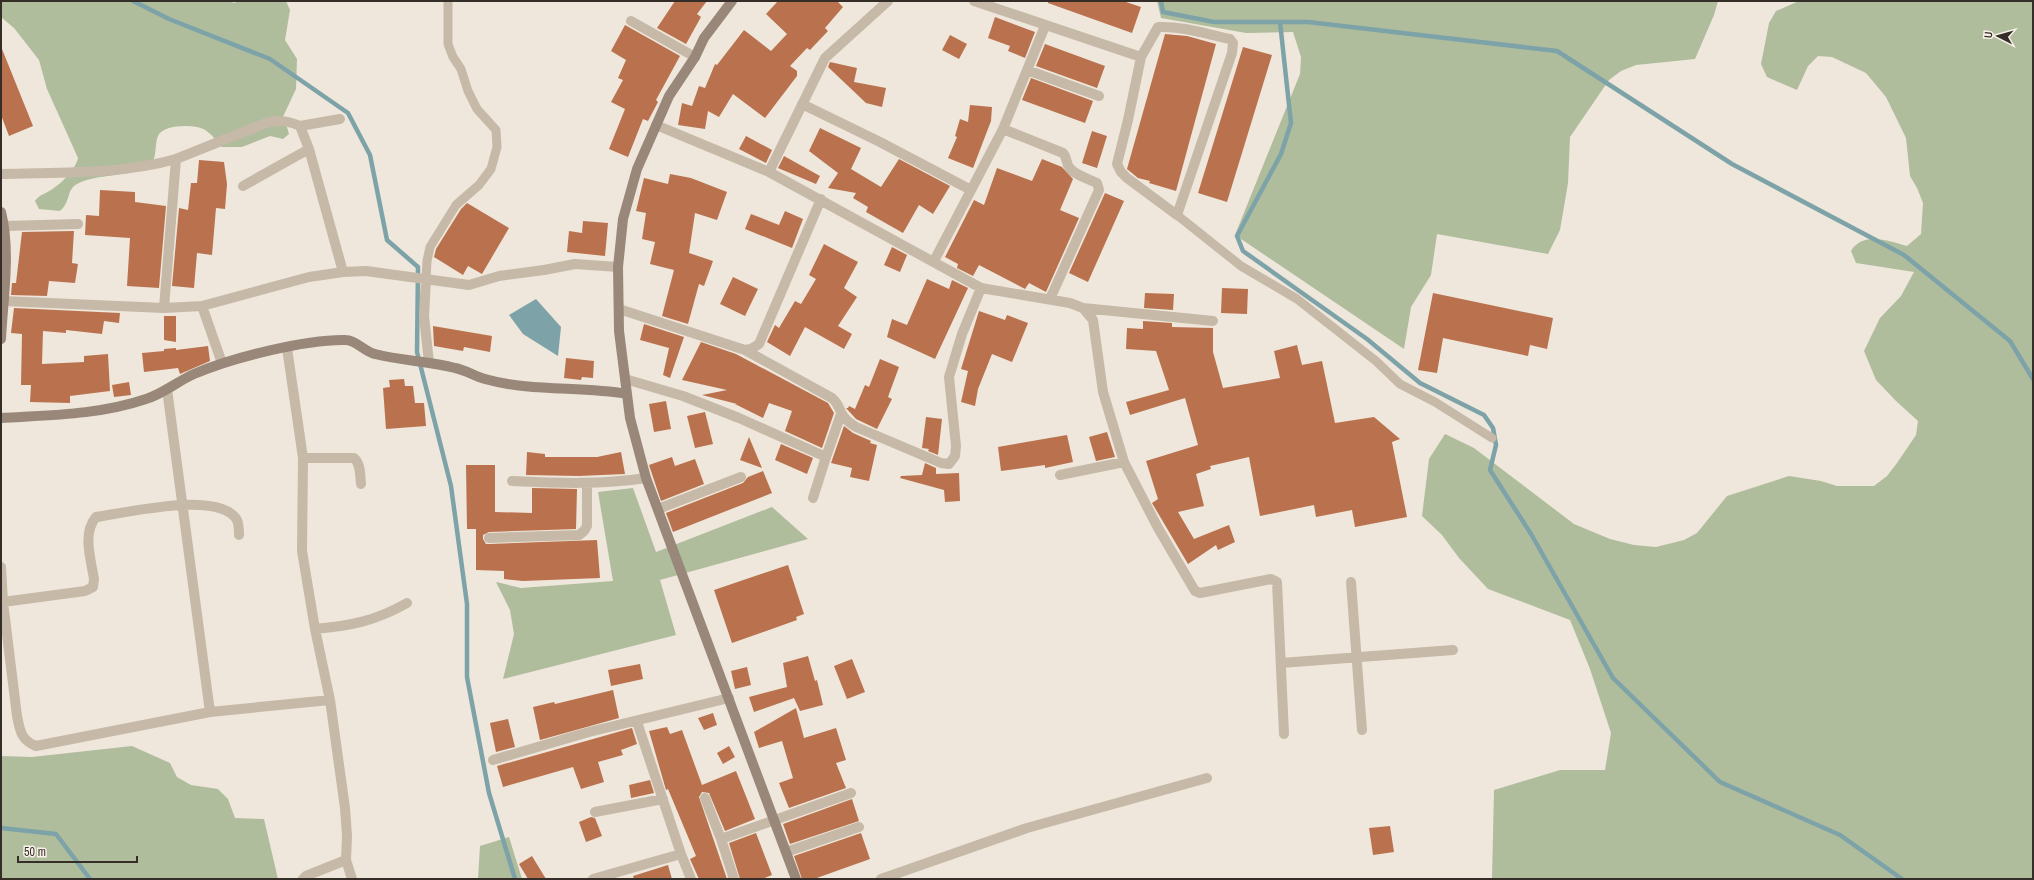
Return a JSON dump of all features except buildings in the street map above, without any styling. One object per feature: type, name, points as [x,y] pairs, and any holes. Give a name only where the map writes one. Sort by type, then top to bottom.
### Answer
[{"type":"street","points":[[732,1],[704,38],[694,57],[669,96],[637,168],[623,219],[618,267],[620,309],[619,331],[630,418],[646,478],[796,879]]},
{"type":"street","points":[[769,172],[825,58],[888,1]]},
{"type":"street","points":[[974,1],[1141,58]]},
{"type":"street","points":[[631,20],[694,57]]},
{"type":"street","points":[[934,261],[1003,129],[1045,26]]},
{"type":"street","points":[[1158,27],[1172,27],[1188,30],[1230,39],[1233,43],[1232,53],[1177,215],[1127,178],[1121,172],[1117,164],[1141,58],[1158,27]]},
{"type":"street","points":[[1027,70],[1099,96]]},
{"type":"street","points":[[802,104],[880,142],[971,190]]},
{"type":"street","points":[[1,174],[127,169],[158,164],[176,159],[271,121],[288,121],[300,126],[340,119]]},
{"type":"street","points":[[656,125],[769,172],[821,199],[981,288],[1070,303],[1083,308],[1213,321]]},
{"type":"street","points":[[300,126],[309,149],[342,272]]},
{"type":"street","points":[[1003,129],[1063,153],[1068,167],[1097,183],[1098,186],[1099,190],[1050,300]]},
{"type":"street","points":[[243,186],[309,149]]},
{"type":"street","points":[[164,308],[176,159]]},
{"type":"street","points":[[745,350],[752,349],[759,344],[821,199]]},
{"type":"street","points":[[1,212],[5,226],[1,339]]},
{"type":"street","points":[[5,226],[78,224]]},
{"type":"street","points":[[3,301],[164,308],[202,306],[309,277],[342,272],[366,270],[469,285],[499,276],[575,264],[618,267]]},
{"type":"street","points":[[425,279],[424,316],[426,363]]},
{"type":"street","points":[[620,309],[745,350],[832,398],[839,404],[841,414],[847,421],[856,427],[941,463],[951,463],[955,456],[956,446],[948,377],[962,334],[981,288]]},
{"type":"street","points":[[202,306],[222,363]]},
{"type":"street","points":[[1083,308],[1093,320],[1103,392],[1124,462],[1158,528],[1195,591],[1200,593],[1271,579],[1277,582],[1284,734]]},
{"type":"street","points":[[1,418],[101,410],[147,399],[167,389],[178,381],[222,363],[286,348],[348,340],[373,354],[413,362],[456,368],[486,379],[517,385],[590,392],[605,390],[627,394]]},
{"type":"street","points":[[286,348],[303,458],[302,551],[315,629],[330,700],[345,808],[347,836],[346,860],[352,879]]},
{"type":"street","points":[[625,379],[690,398],[826,457]]},
{"type":"street","points":[[167,389],[210,712]]},
{"type":"street","points":[[813,498],[841,414]]},
{"type":"street","points":[[303,458],[354,458],[357,460],[360,468],[361,484]]},
{"type":"street","points":[[1060,475],[1124,462]]},
{"type":"street","points":[[658,509],[741,477]]},
{"type":"street","points":[[512,481],[587,484],[623,482],[646,478]]},
{"type":"street","points":[[489,538],[579,535],[584,532],[587,526],[587,484]]},
{"type":"street","points":[[3,602],[85,591],[93,587],[94,579],[88,532],[96,517],[183,504],[221,509],[232,514],[239,526],[240,535]]},
{"type":"street","points":[[1,568],[3,602],[17,716],[21,734],[28,743],[36,746],[210,712],[330,700]]},
{"type":"street","points":[[1351,582],[1362,730]]},
{"type":"street","points":[[315,629],[352,626],[407,604]]},
{"type":"street","points":[[1281,663],[1453,650]]},
{"type":"street","points":[[494,760],[589,732],[637,722],[729,698]]},
{"type":"street","points":[[637,722],[681,854],[691,879]]},
{"type":"street","points":[[881,879],[1027,828],[1207,778]]},
{"type":"street","points":[[721,840],[850,793]]},
{"type":"street","points":[[705,798],[734,879]]},
{"type":"street","points":[[595,812],[663,799]]},
{"type":"street","points":[[786,852],[859,827]]},
{"type":"street","points":[[593,879],[681,854]]},
{"type":"street","points":[[303,879],[306,876],[346,860]]},
{"type":"lane","points":[[425,279],[430,247],[456,205],[479,184],[491,169],[497,147],[496,130],[477,109],[468,91],[461,69],[453,57],[448,44],[448,1]]},
{"type":"lane","points":[[1177,215],[1241,266],[1297,299],[1376,361],[1400,384],[1435,402],[1492,438]]},
{"type":"green space","points":[[1,1],[232,1],[233,3],[241,1],[286,1],[290,10],[285,40],[297,59],[296,89],[281,121],[287,127],[289,134],[283,139],[270,136],[242,147],[222,147],[210,134],[200,128],[187,126],[172,127],[161,132],[158,136],[155,157],[148,166],[139,170],[94,178],[77,184],[71,189],[66,204],[60,211],[39,209],[35,201],[63,180],[74,167],[78,158],[47,89],[39,60],[14,28],[1,17]]},
{"type":"green space","points":[[1157,1],[1718,1],[1714,15],[1695,59],[1636,65],[1621,71],[1609,80],[1570,137],[1568,183],[1560,230],[1548,254],[1437,234],[1431,275],[1411,307],[1404,349],[1235,235],[1300,74],[1301,57],[1293,32],[1246,33],[1161,18]]},
{"type":"green space","points":[[1799,1],[2033,1],[2033,879],[1492,879],[1494,790],[1560,770],[1605,770],[1611,733],[1590,669],[1570,620],[1488,589],[1459,558],[1442,535],[1422,516],[1429,459],[1445,434],[1474,448],[1574,524],[1610,539],[1634,545],[1656,547],[1684,540],[1697,533],[1727,496],[1789,476],[1821,481],[1837,486],[1874,486],[1887,476],[1916,435],[1918,421],[1876,380],[1864,351],[1880,318],[1901,296],[1914,272],[1856,263],[1851,251],[1862,241],[1869,239],[1885,240],[1907,246],[1921,234],[1923,203],[1910,176],[1906,138],[1886,97],[1866,73],[1832,57],[1818,56],[1808,66],[1797,90],[1767,77],[1761,64],[1769,23],[1776,11]]},
{"type":"green space","points":[[633,488],[656,552],[772,507],[808,539],[660,580],[676,635],[503,679],[514,634],[510,610],[496,582],[521,588],[613,581],[598,492]]},
{"type":"green space","points":[[132,746],[170,763],[177,777],[191,785],[218,789],[228,799],[235,818],[264,819],[278,879],[1,879],[1,756],[32,757]]},
{"type":"green space","points":[[509,837],[522,879],[478,879],[480,846]]},
{"type":"water","points":[[536,299],[561,327],[558,356],[523,334],[509,315]]},
{"type":"waterway","points":[[133,1],[169,19],[270,59],[348,113],[370,155],[387,240],[418,267],[417,352],[451,486],[467,604],[467,677],[489,793],[515,879]]},
{"type":"waterway","points":[[1161,1],[1163,12],[1214,22],[1308,22],[1557,51],[1732,164],[1904,255],[2010,341],[2033,379]]},
{"type":"waterway","points":[[1280,22],[1291,123],[1281,154],[1237,236],[1243,251],[1367,339],[1420,383],[1484,415],[1493,428],[1496,445],[1490,470],[1531,534],[1613,678],[1720,782],[1840,835],[1902,879]]},
{"type":"waterway","points":[[1,828],[56,834],[90,879]]}]
